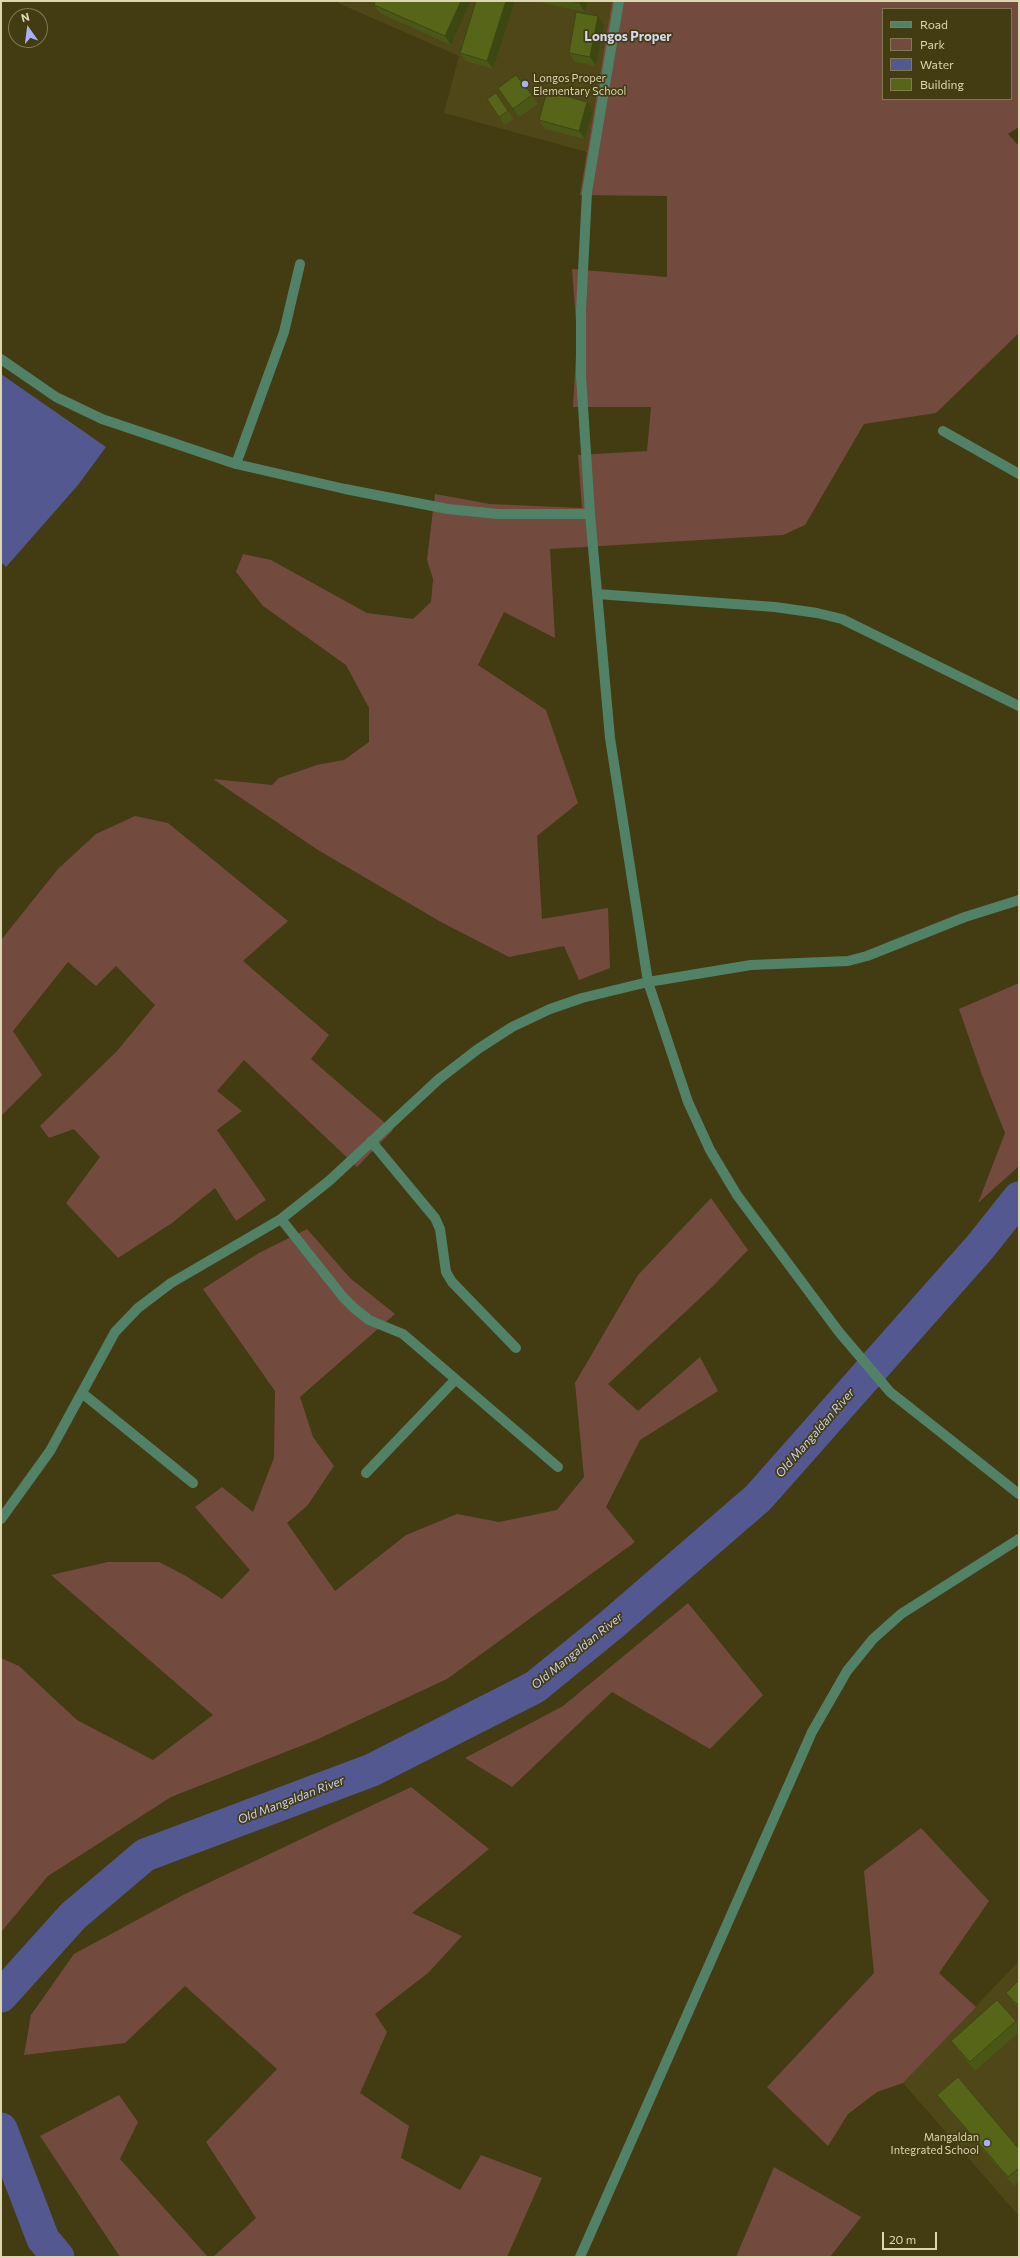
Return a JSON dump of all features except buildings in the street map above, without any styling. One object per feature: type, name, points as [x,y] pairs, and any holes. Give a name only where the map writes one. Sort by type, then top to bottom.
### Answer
[{"type":"street","points":[[619,1],[586,192],[581,376],[590,514],[610,738],[648,982],[688,1102],[710,1150],[737,1195],[839,1332],[890,1392],[1019,1494]]},
{"type":"street","points":[[236,464],[284,332],[300,264]]},
{"type":"street","points":[[1,359],[56,397],[102,419],[236,464],[345,489],[448,509],[498,514],[590,514]]},
{"type":"street","points":[[943,431],[1019,474]]},
{"type":"street","points":[[597,594],[775,607],[817,613],[842,619],[1019,706]]},
{"type":"street","points":[[1,1519],[50,1451],[115,1332],[138,1308],[171,1283],[281,1219],[329,1181],[439,1079],[478,1049],[512,1027],[556,1007],[648,982],[751,965],[848,961],[867,956],[965,917],[1019,900]]},
{"type":"street","points":[[371,1141],[435,1218],[440,1228],[446,1272],[452,1282],[516,1348]]},
{"type":"street","points":[[281,1219],[343,1298],[354,1308],[369,1320],[403,1334],[558,1467]]},
{"type":"street","points":[[366,1473],[455,1380]]},
{"type":"street","points":[[82,1393],[193,1483]]},
{"type":"street","points":[[580,2257],[812,1732],[847,1671],[873,1639],[901,1614],[1019,1539]]},
{"type":"shaded area","name":"Longos Proper Elementary School","points":[[339,1],[612,1],[587,152],[444,113],[459,56],[338,3]]},
{"type":"shaded area","name":"Mangaldan Integrated School","points":[[1019,1961],[1019,2216],[903,2083]]},
{"type":"green space","points":[[612,1],[1019,1],[1019,127],[1008,134],[1019,146],[1019,333],[936,413],[864,424],[805,525],[783,535],[550,549],[555,638],[504,612],[478,665],[546,710],[578,803],[537,836],[542,919],[608,908],[610,968],[579,980],[564,946],[509,957],[441,922],[318,850],[213,779],[272,785],[279,778],[317,765],[344,760],[369,742],[369,708],[346,665],[263,606],[236,572],[243,554],[271,560],[367,613],[413,619],[431,602],[433,579],[427,560],[435,494],[490,504],[582,508],[578,455],[647,451],[651,407],[573,407],[577,336],[572,269],[667,277],[667,196],[580,195]]},
{"type":"green space","points":[[135,816],[168,823],[288,921],[243,961],[329,1035],[311,1059],[393,1130],[357,1167],[244,1060],[217,1091],[242,1111],[217,1130],[266,1200],[236,1221],[215,1188],[172,1223],[118,1258],[66,1203],[100,1157],[74,1129],[49,1138],[40,1126],[117,1051],[155,1005],[116,966],[96,986],[68,962],[13,1031],[42,1075],[1,1116],[1,940],[58,869],[96,834]]},
{"type":"green space","points":[[1019,983],[1019,1166],[978,1203],[1005,1133],[982,1075],[959,1009]]},
{"type":"green space","points":[[711,1198],[748,1250],[712,1287],[608,1384],[638,1411],[700,1357],[718,1391],[640,1440],[606,1507],[635,1542],[447,1679],[316,1740],[171,1797],[48,1876],[1,1932],[1,1658],[19,1666],[77,1720],[153,1760],[213,1715],[51,1575],[108,1562],[159,1562],[186,1576],[222,1599],[250,1570],[195,1507],[222,1487],[253,1512],[274,1458],[275,1391],[203,1289],[259,1253],[307,1229],[350,1278],[395,1314],[300,1397],[313,1437],[334,1466],[307,1506],[287,1523],[335,1591],[406,1535],[457,1514],[499,1522],[557,1510],[584,1477],[575,1383],[638,1275]]},
{"type":"green space","points":[[688,1603],[763,1695],[710,1749],[612,1692],[512,1787],[465,1758],[563,1706]]},
{"type":"green space","points":[[411,1787],[489,1849],[412,1913],[462,1936],[428,1973],[375,2014],[387,2032],[360,2093],[409,2126],[401,2158],[460,2190],[481,2155],[542,2178],[507,2257],[213,2257],[256,2218],[206,2142],[277,2069],[185,1986],[125,2043],[24,2055],[31,2015],[74,1954],[185,1894]]},
{"type":"green space","points":[[921,1828],[989,1901],[939,1973],[976,2007],[903,2083],[877,2092],[848,2114],[828,2146],[767,2087],[874,1973],[864,1871]]},
{"type":"green space","points":[[119,2095],[138,2122],[120,2159],[208,2257],[120,2257],[40,2136]]},
{"type":"green space","points":[[774,2167],[861,2217],[830,2257],[736,2257]]},
{"type":"water","points":[[1,374],[106,447],[78,485],[6,567],[1,562]]},
{"type":"waterway","name":"Old Mangaldan River","points":[[1,1996],[73,1916],[145,1855],[372,1770],[535,1687],[611,1625],[758,1498],[980,1247],[1019,1198]]},
{"type":"waterway","name":"Old Mangaldan River","points":[[1,2129],[43,2239],[58,2257]]},
{"type":"place","name":"Longos Proper Elementary School","points":[[525,84]]},
{"type":"place","name":"Mangaldan Integrated School","points":[[987,2143]]},
{"type":"district","name":"Longos Proper","points":[[628,37]]}]
